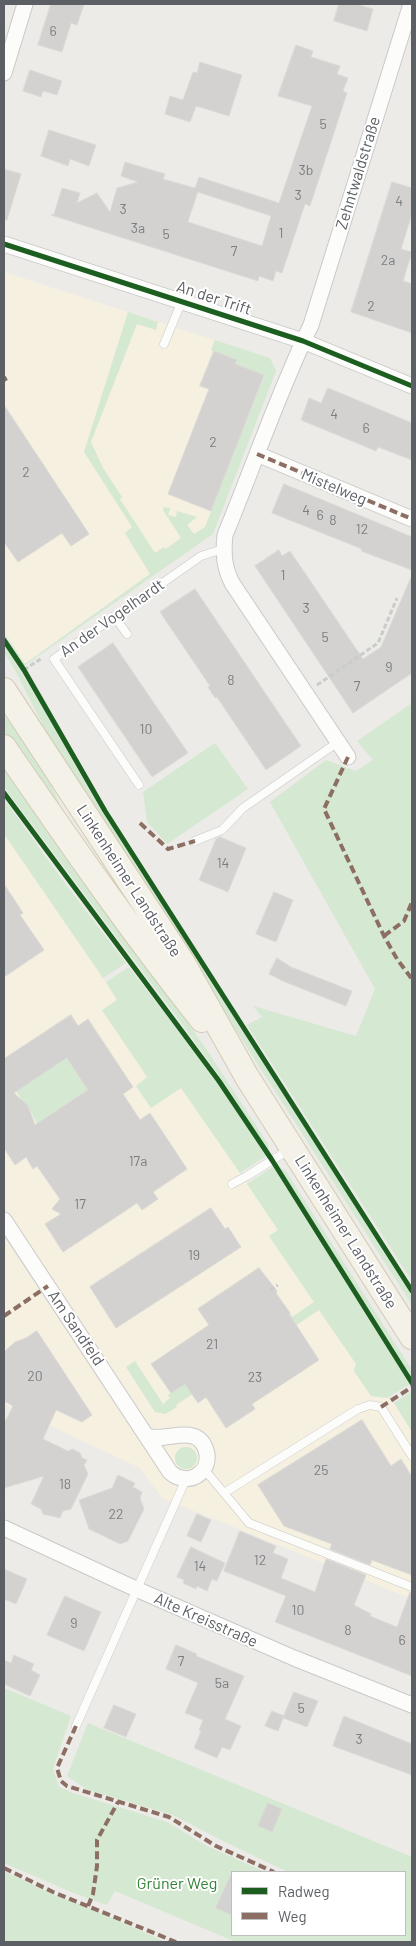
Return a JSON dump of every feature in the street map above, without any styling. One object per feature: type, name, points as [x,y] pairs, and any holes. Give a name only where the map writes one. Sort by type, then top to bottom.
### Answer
[{"type":"main road","name":"Linkenheimer Landstraße","points":[[4,690],[183,963],[247,1077],[412,1337]]},
{"type":"main road","name":"Linkenheimer Landstraße","points":[[4,747],[77,854],[166,975],[247,1077]]},
{"type":"street","points":[[4,72],[25,4]]},
{"type":"street","name":"Zehntwaldstraße","points":[[303,341],[311,325],[411,4]]},
{"type":"street","name":"An der Trift","points":[[4,244],[182,300],[303,341],[412,386]]},
{"type":"street","points":[[303,341],[294,359],[225,535],[224,561],[232,583],[348,757]]},
{"type":"street","name":"Mistelweg","points":[[256,454],[412,519]]},
{"type":"street","name":"Am Sandfeld","points":[[4,1220],[170,1472],[178,1478],[186,1480]]},
{"type":"street","points":[[147,1436],[161,1438],[184,1434],[193,1435],[204,1444],[207,1452],[204,1469],[200,1474],[186,1480]]},
{"type":"street","name":"Alte Kreisstraße","points":[[4,1528],[136,1589],[294,1658],[412,1705]]},
{"type":"lane","points":[[164,344],[182,300]]},
{"type":"lane","name":"An der Vogelhardt","points":[[139,785],[54,659],[201,556],[223,549]]},
{"type":"lane","points":[[114,616],[127,634]]},
{"type":"lane","points":[[196,842],[222,830],[243,808],[338,742]]},
{"type":"lane","points":[[232,1184],[292,1148]]},
{"type":"lane","points":[[224,1492],[358,1409],[370,1405],[381,1407],[412,1456]]},
{"type":"lane","points":[[204,1469],[249,1523],[412,1587]]},
{"type":"lane","points":[[76,1726],[186,1480]]},
{"type":"path","points":[[306,692],[378,643],[396,598]]},
{"type":"path","points":[[24,670],[42,658],[54,659]]},
{"type":"path","points":[[270,1290],[278,1285]]},
{"type":"shaded area","points":[[4,272],[270,358],[211,530],[24,664],[4,632]]},
{"type":"shaded area","points":[[4,834],[118,1000],[102,1010],[148,1077],[136,1086],[181,1088],[279,1230],[269,1236],[356,1364],[354,1371],[371,1396],[387,1398],[394,1403],[412,1432],[412,1599],[162,1498],[140,1468],[4,1404]]},
{"type":"green space","points":[[128,312],[158,322],[156,330],[137,324],[91,442],[103,468],[122,497],[120,499],[155,553],[164,547],[166,549],[181,538],[163,510],[164,507],[170,508],[168,515],[176,517],[177,511],[197,517],[187,525],[194,534],[205,527],[264,376],[235,364],[236,359],[211,350],[215,340],[270,358],[276,371],[213,534],[24,666],[4,632],[25,664],[150,574],[125,533],[132,527],[84,452]]},
{"type":"green space","points":[[4,645],[34,693],[91,793],[412,1296],[412,1305],[52,743],[4,652]]},
{"type":"green space","points":[[412,703],[412,1281],[247,1025],[262,1017],[253,1006],[356,1036],[375,989],[270,802],[326,760],[356,771],[373,760],[357,741]]},
{"type":"green space","points":[[4,715],[27,743],[46,772],[64,814],[44,790],[4,731]]},
{"type":"green space","points":[[215,743],[248,789],[167,844],[147,822],[143,792]]},
{"type":"green space","points":[[4,766],[205,1047],[268,1144],[269,1153],[230,1091],[182,1024],[4,787]]},
{"type":"green space","points":[[4,799],[126,963],[103,978],[4,834]]},
{"type":"green space","points":[[129,967],[217,1081],[266,1156],[240,1173],[181,1088],[151,1108],[136,1086],[147,1077],[102,1010],[117,1000],[106,982]]},
{"type":"green space","points":[[67,1058],[88,1090],[37,1124],[28,1106],[16,1091]]},
{"type":"green space","points":[[279,1166],[286,1171],[412,1370],[412,1379]]},
{"type":"green space","points":[[273,1167],[410,1384],[387,1398],[371,1396],[354,1371],[356,1364],[319,1310],[176,1405],[177,1407],[165,1414],[155,1412],[126,1367],[135,1361],[163,1404],[170,1398],[168,1395],[290,1313],[292,1317],[314,1302],[269,1236],[278,1230],[247,1184]]},
{"type":"green space","points":[[412,1391],[412,1432],[394,1403]]},
{"type":"green space","points":[[186,1447],[194,1450],[197,1458],[194,1466],[186,1469],[178,1466],[175,1458],[178,1450]]},
{"type":"green space","name":"Grüner Weg","points":[[4,1688],[71,1716],[53,1769],[59,1787],[167,1822],[207,1846],[263,1871],[231,1871],[231,1936],[406,1936],[406,1871],[286,1871],[173,1815],[88,1790],[67,1776],[88,1723],[412,1857],[412,1942],[236,1942],[115,1891],[107,1905],[71,1892],[4,1863]]},
{"type":"green space","points":[[4,1871],[61,1898],[82,1905],[166,1942],[4,1942]]},
{"type":"building","points":[[51,4],[84,4],[77,25],[71,23],[62,52],[38,45]]},
{"type":"building","points":[[339,4],[356,4],[373,9],[367,31],[334,21]]},
{"type":"building","points":[[296,45],[313,51],[311,57],[340,66],[337,74],[348,78],[343,91],[347,93],[310,206],[305,204],[282,273],[276,271],[273,281],[259,276],[258,281],[51,215],[54,214],[62,188],[80,193],[77,203],[97,193],[110,212],[117,188],[138,182],[121,176],[125,162],[165,174],[163,179],[195,188],[199,177],[279,203],[312,106],[278,96]],"holes":[[[198,192],[271,216],[262,246],[188,222]]]},
{"type":"building","points":[[200,62],[242,75],[229,116],[196,106],[190,122],[165,114],[170,96],[183,100],[193,72],[197,73]]},
{"type":"building","points":[[30,70],[62,81],[57,95],[43,91],[41,97],[23,91]]},
{"type":"building","points":[[49,130],[96,145],[89,166],[70,159],[68,166],[41,156]]},
{"type":"building","points":[[4,169],[21,174],[7,220],[4,220]]},
{"type":"building","points":[[392,182],[412,188],[412,214],[401,249],[412,252],[403,281],[412,284],[412,333],[351,312]]},
{"type":"building","points":[[214,351],[237,360],[235,364],[264,375],[211,511],[168,494],[209,389],[200,386]]},
{"type":"building","points":[[328,388],[412,423],[412,460],[378,447],[376,451],[301,420],[309,398],[321,403]]},
{"type":"building","points":[[4,405],[89,534],[71,546],[62,533],[18,562],[4,542]]},
{"type":"building","points":[[284,484],[412,537],[412,570],[361,551],[362,549],[272,513]]},
{"type":"building","points":[[279,550],[282,556],[290,551],[363,659],[381,647],[412,575],[412,673],[353,713],[255,566]]},
{"type":"building","points":[[195,589],[301,746],[266,770],[217,697],[215,698],[208,687],[210,686],[160,612]]},
{"type":"building","points":[[113,643],[188,753],[152,777],[78,667]]},
{"type":"building","points":[[220,837],[246,848],[228,892],[199,880],[216,839]]},
{"type":"building","points":[[4,884],[23,913],[20,915],[44,950],[4,977]]},
{"type":"building","points":[[274,892],[293,900],[276,942],[256,934]]},
{"type":"building","points":[[277,958],[291,967],[352,991],[346,1006],[269,974]]},
{"type":"building","points":[[71,1015],[78,1026],[88,1019],[133,1087],[123,1094],[140,1120],[150,1113],[187,1169],[153,1192],[158,1199],[142,1210],[137,1203],[63,1252],[45,1224],[61,1214],[52,1209],[60,1199],[37,1166],[33,1169],[26,1157],[15,1165],[4,1148],[4,1059]],"holes":[[[67,1058],[88,1090],[35,1125],[28,1106],[14,1093]]]},
{"type":"building","points":[[211,1208],[225,1229],[228,1227],[241,1247],[116,1328],[90,1287]]},
{"type":"building","points":[[259,1268],[277,1291],[276,1293],[319,1360],[252,1404],[255,1409],[226,1428],[206,1397],[198,1403],[185,1384],[171,1393],[151,1364],[209,1325],[198,1309]]},
{"type":"building","points":[[37,1331],[92,1415],[82,1422],[56,1410],[43,1439],[68,1451],[73,1449],[80,1453],[82,1458],[87,1460],[84,1465],[88,1474],[71,1509],[63,1511],[60,1518],[43,1514],[41,1509],[31,1504],[44,1476],[4,1488],[4,1424],[13,1406],[4,1401],[4,1352],[15,1342]]},
{"type":"building","points":[[362,1420],[391,1466],[401,1459],[412,1477],[412,1575],[372,1560],[370,1565],[330,1549],[332,1544],[284,1526],[258,1485]]},
{"type":"building","points":[[118,1475],[135,1483],[133,1487],[142,1492],[140,1498],[144,1509],[128,1541],[120,1544],[89,1529],[79,1500],[112,1488]]},
{"type":"building","points":[[197,1514],[211,1520],[201,1542],[187,1536]]},
{"type":"building","points":[[240,1531],[276,1546],[273,1553],[288,1559],[281,1578],[315,1592],[326,1559],[366,1575],[354,1605],[371,1614],[370,1616],[397,1627],[410,1592],[412,1593],[412,1676],[275,1622],[286,1596],[224,1571]]},
{"type":"building","points":[[191,1547],[225,1563],[217,1581],[212,1579],[207,1591],[197,1586],[196,1589],[183,1583],[184,1580],[177,1577]]},
{"type":"building","points":[[4,1569],[27,1579],[16,1604],[4,1599]]},
{"type":"building","points":[[65,1596],[101,1612],[84,1651],[47,1635]]},
{"type":"building","points":[[176,1645],[197,1654],[196,1656],[244,1676],[225,1719],[241,1726],[230,1750],[222,1747],[217,1758],[194,1748],[203,1720],[185,1713],[198,1683],[166,1669]]},
{"type":"building","points":[[14,1655],[34,1664],[31,1670],[40,1675],[30,1696],[4,1684],[4,1660],[11,1663]]},
{"type":"building","points":[[294,1692],[318,1701],[307,1727],[283,1718]]},
{"type":"building","points":[[114,1705],[136,1714],[126,1737],[104,1728]]},
{"type":"building","points":[[272,1711],[284,1716],[278,1731],[265,1726]]},
{"type":"building","points":[[344,1716],[412,1744],[412,1775],[333,1746]]},
{"type":"building","points":[[268,1803],[282,1809],[272,1832],[258,1826]]},
{"type":"building","points":[[231,1874],[231,1915],[216,1908]]},
{"type":"marked path","points":[[4,377],[6,381]]},
{"type":"marked path","points":[[257,454],[412,519]]},
{"type":"marked path","points":[[348,757],[324,809],[384,936],[397,959],[412,979]]},
{"type":"marked path","points":[[140,823],[168,849],[195,841]]},
{"type":"marked path","points":[[384,936],[404,921],[412,902]]},
{"type":"marked path","points":[[4,1316],[48,1286]]},
{"type":"marked path","points":[[381,1407],[412,1387]]},
{"type":"marked path","points":[[76,1726],[57,1768],[61,1781],[67,1786],[169,1817],[216,1846],[272,1871]]},
{"type":"marked path","points":[[88,1906],[93,1894],[97,1866],[97,1840],[118,1802]]},
{"type":"marked path","points":[[4,1868],[53,1892],[176,1942]]},
{"type":"cycle path","points":[[4,244],[303,341],[412,386]]},
{"type":"cycle path","points":[[4,640],[24,670],[105,811],[412,1291]]},
{"type":"cycle path","points":[[4,793],[219,1081],[272,1160],[412,1383]]}]
